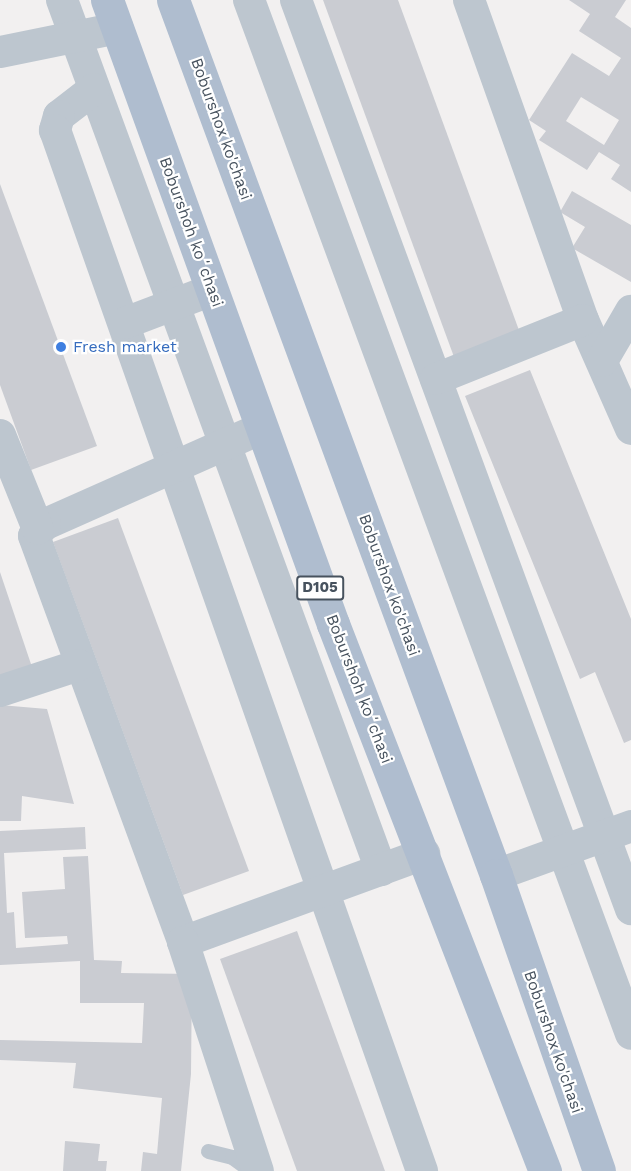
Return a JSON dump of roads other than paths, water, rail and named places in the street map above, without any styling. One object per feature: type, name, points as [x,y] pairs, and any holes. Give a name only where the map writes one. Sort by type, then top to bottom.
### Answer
[{"type":"main road","name":"Boburshox ko'chasi","points":[[176,1],[496,875],[599,1171]]},
{"type":"main road","name":"Boburshoh koʻchasi","points":[[112,14],[262,428],[545,1171]]},
{"type":"street","points":[[62,0],[381,870]]},
{"type":"street","points":[[249,0],[631,1034]]},
{"type":"street","points":[[296,0],[436,379],[617,831],[631,909]]},
{"type":"street","points":[[469,0],[583,320],[631,429]]},
{"type":"street","points":[[2,47],[75,37],[112,14]]},
{"type":"street","points":[[94,89],[59,116],[55,130],[176,464],[422,1171]]},
{"type":"street","points":[[125,323],[212,290]]},
{"type":"street","points":[[602,361],[631,311]]},
{"type":"street","points":[[436,379],[583,320]]},
{"type":"street","points":[[38,530],[176,464],[262,428]]},
{"type":"street","points":[[0,435],[38,530],[33,544],[183,942],[258,1171]]},
{"type":"street","points":[[0,691],[79,665]]},
{"type":"street","points":[[496,875],[617,831]]},
{"type":"street","points":[[183,942],[424,854]]},
{"type":"lane","points":[[208,1151],[232,1157],[251,1171]]},
{"type":"place","name":"Fresh market","points":[[61,347]]}]
